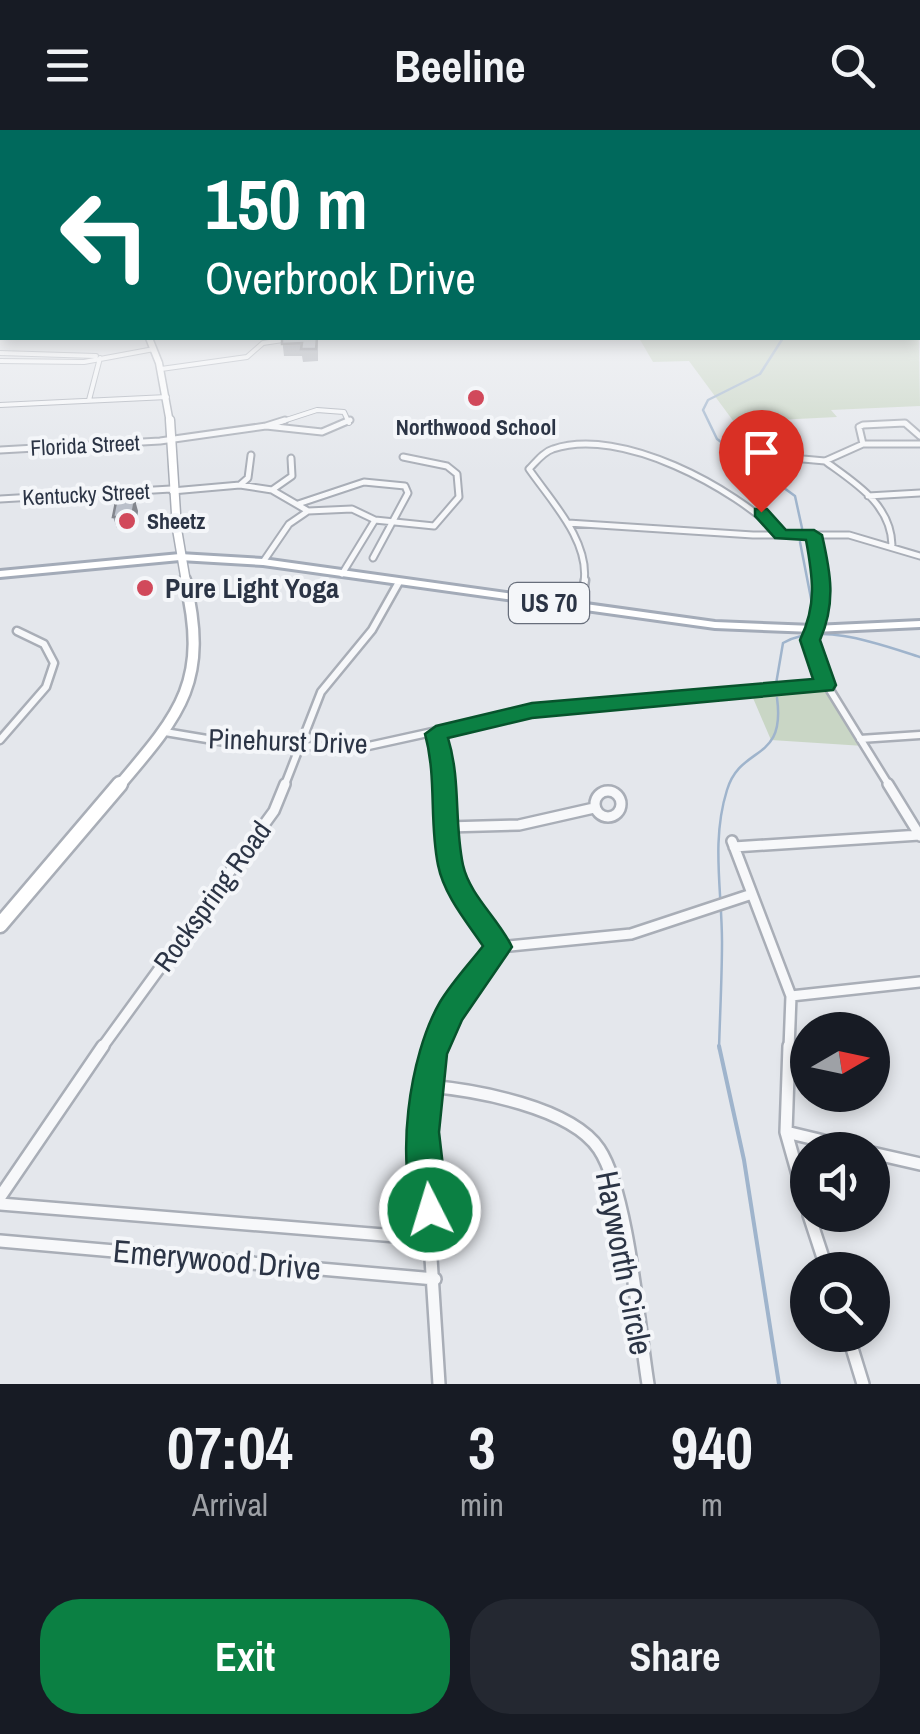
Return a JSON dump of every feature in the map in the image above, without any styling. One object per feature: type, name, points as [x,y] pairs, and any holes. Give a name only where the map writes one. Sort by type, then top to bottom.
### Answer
[{"type":"main road","name":"US 70","points":[[0,574],[180,556],[264,562],[714,624],[814,629],[920,624]]},
{"type":"street","points":[[50,356],[100,358]]},
{"type":"street","points":[[0,362],[113,356]]},
{"type":"street","points":[[0,925],[165,732],[184,698],[195,662],[193,609],[180,556],[171,490],[167,396],[156,356]]},
{"type":"street","points":[[161,370],[249,356]]},
{"type":"street","points":[[89,400],[100,358]]},
{"type":"street","points":[[0,404],[167,396]]},
{"type":"street","points":[[326,410],[344,412],[351,420],[346,426],[322,431],[266,426],[326,410]]},
{"type":"street","points":[[863,444],[858,427],[864,425],[902,423],[920,436]]},
{"type":"street","name":"Florida Street","points":[[0,450],[169,439],[266,426]]},
{"type":"street","points":[[752,431],[754,438],[769,448],[794,458],[825,461],[863,444],[920,444]]},
{"type":"street","points":[[581,607],[586,569],[568,524],[531,474],[530,464],[559,448],[593,443],[647,457],[717,487],[761,512],[781,535]]},
{"type":"street","points":[[240,485],[248,478],[251,455]]},
{"type":"street","points":[[264,562],[290,524],[308,511],[352,509],[376,520],[434,526],[459,497],[457,474],[447,466],[403,457]]},
{"type":"street","points":[[272,490],[292,476],[291,458]]},
{"type":"street","points":[[825,461],[868,496],[894,529],[892,545]]},
{"type":"street","points":[[298,504],[348,486],[392,482],[408,493],[373,558]]},
{"type":"street","name":"Kentucky Street","points":[[0,499],[240,485],[272,490],[308,511]]},
{"type":"street","points":[[868,496],[920,493]]},
{"type":"street","points":[[342,574],[376,520]]},
{"type":"street","points":[[568,524],[849,535],[920,556]]},
{"type":"street","points":[[790,1147],[786,1132],[791,996],[733,844],[920,835],[826,685],[813,655],[810,640],[824,585],[814,535]]},
{"type":"street","name":"Rockspring Road","points":[[0,1201],[29,1149],[262,829],[284,792],[320,692],[372,630],[398,582]]},
{"type":"street","points":[[0,740],[46,686],[54,663],[44,644],[18,631]]},
{"type":"street","name":"Pinehurst Drive","points":[[165,732],[242,746],[364,747],[532,710],[826,685]]},
{"type":"street","points":[[436,734],[446,768],[448,828],[456,883],[498,947]]},
{"type":"street","points":[[860,739],[920,735]]},
{"type":"street","points":[[448,828],[519,824],[594,808]]},
{"type":"street","points":[[439,1384],[423,1132],[432,1054],[450,1011],[498,947],[631,934],[752,894]]},
{"type":"street","points":[[791,996],[920,982]]},
{"type":"street","name":"Hayworth Circle","points":[[428,1086],[471,1091],[527,1108],[576,1128],[599,1149],[611,1182],[648,1384]]},
{"type":"street","points":[[786,1132],[790,1133]]},
{"type":"street","points":[[890,1157],[920,1164]]},
{"type":"street","name":"Emerywood Drive","points":[[0,1201],[432,1239]]},
{"type":"street","name":"Emerywood Drive","points":[[0,1240],[435,1279]]},
{"type":"street","points":[[853,1352],[863,1384]]},
{"type":"green space","points":[[649,356],[919,356],[920,406],[831,410],[837,417],[734,422],[689,361],[653,362]]},
{"type":"green space","points":[[826,685],[864,746],[771,740],[750,691]]},
{"type":"building","points":[[135,500],[132,517],[113,517],[116,502]]},
{"type":"waterway","points":[[772,356],[760,374],[708,400],[703,410],[717,439],[795,496],[802,528]]},
{"type":"waterway","points":[[800,542],[815,619]]},
{"type":"waterway","points":[[776,684],[783,643],[798,637],[852,637],[920,657]]},
{"type":"waterway","points":[[719,1046],[722,942],[718,847],[722,809],[734,776],[769,744],[775,733],[777,698]]},
{"type":"waterway","points":[[719,1046],[744,1160],[779,1384]]},
{"type":"place","name":"Northwood School","points":[[476,398]]},
{"type":"place","name":"Sheetz","points":[[127,521]]},
{"type":"place","name":"Pure Light Yoga","points":[[145,588]]},
{"type":"route","points":[[430,1210],[423,1132],[432,1054],[450,1011],[498,947],[456,883],[447,845],[446,768],[436,734],[532,710],[826,685],[810,640],[820,618],[824,585],[814,535],[781,535],[761,512]]}]
